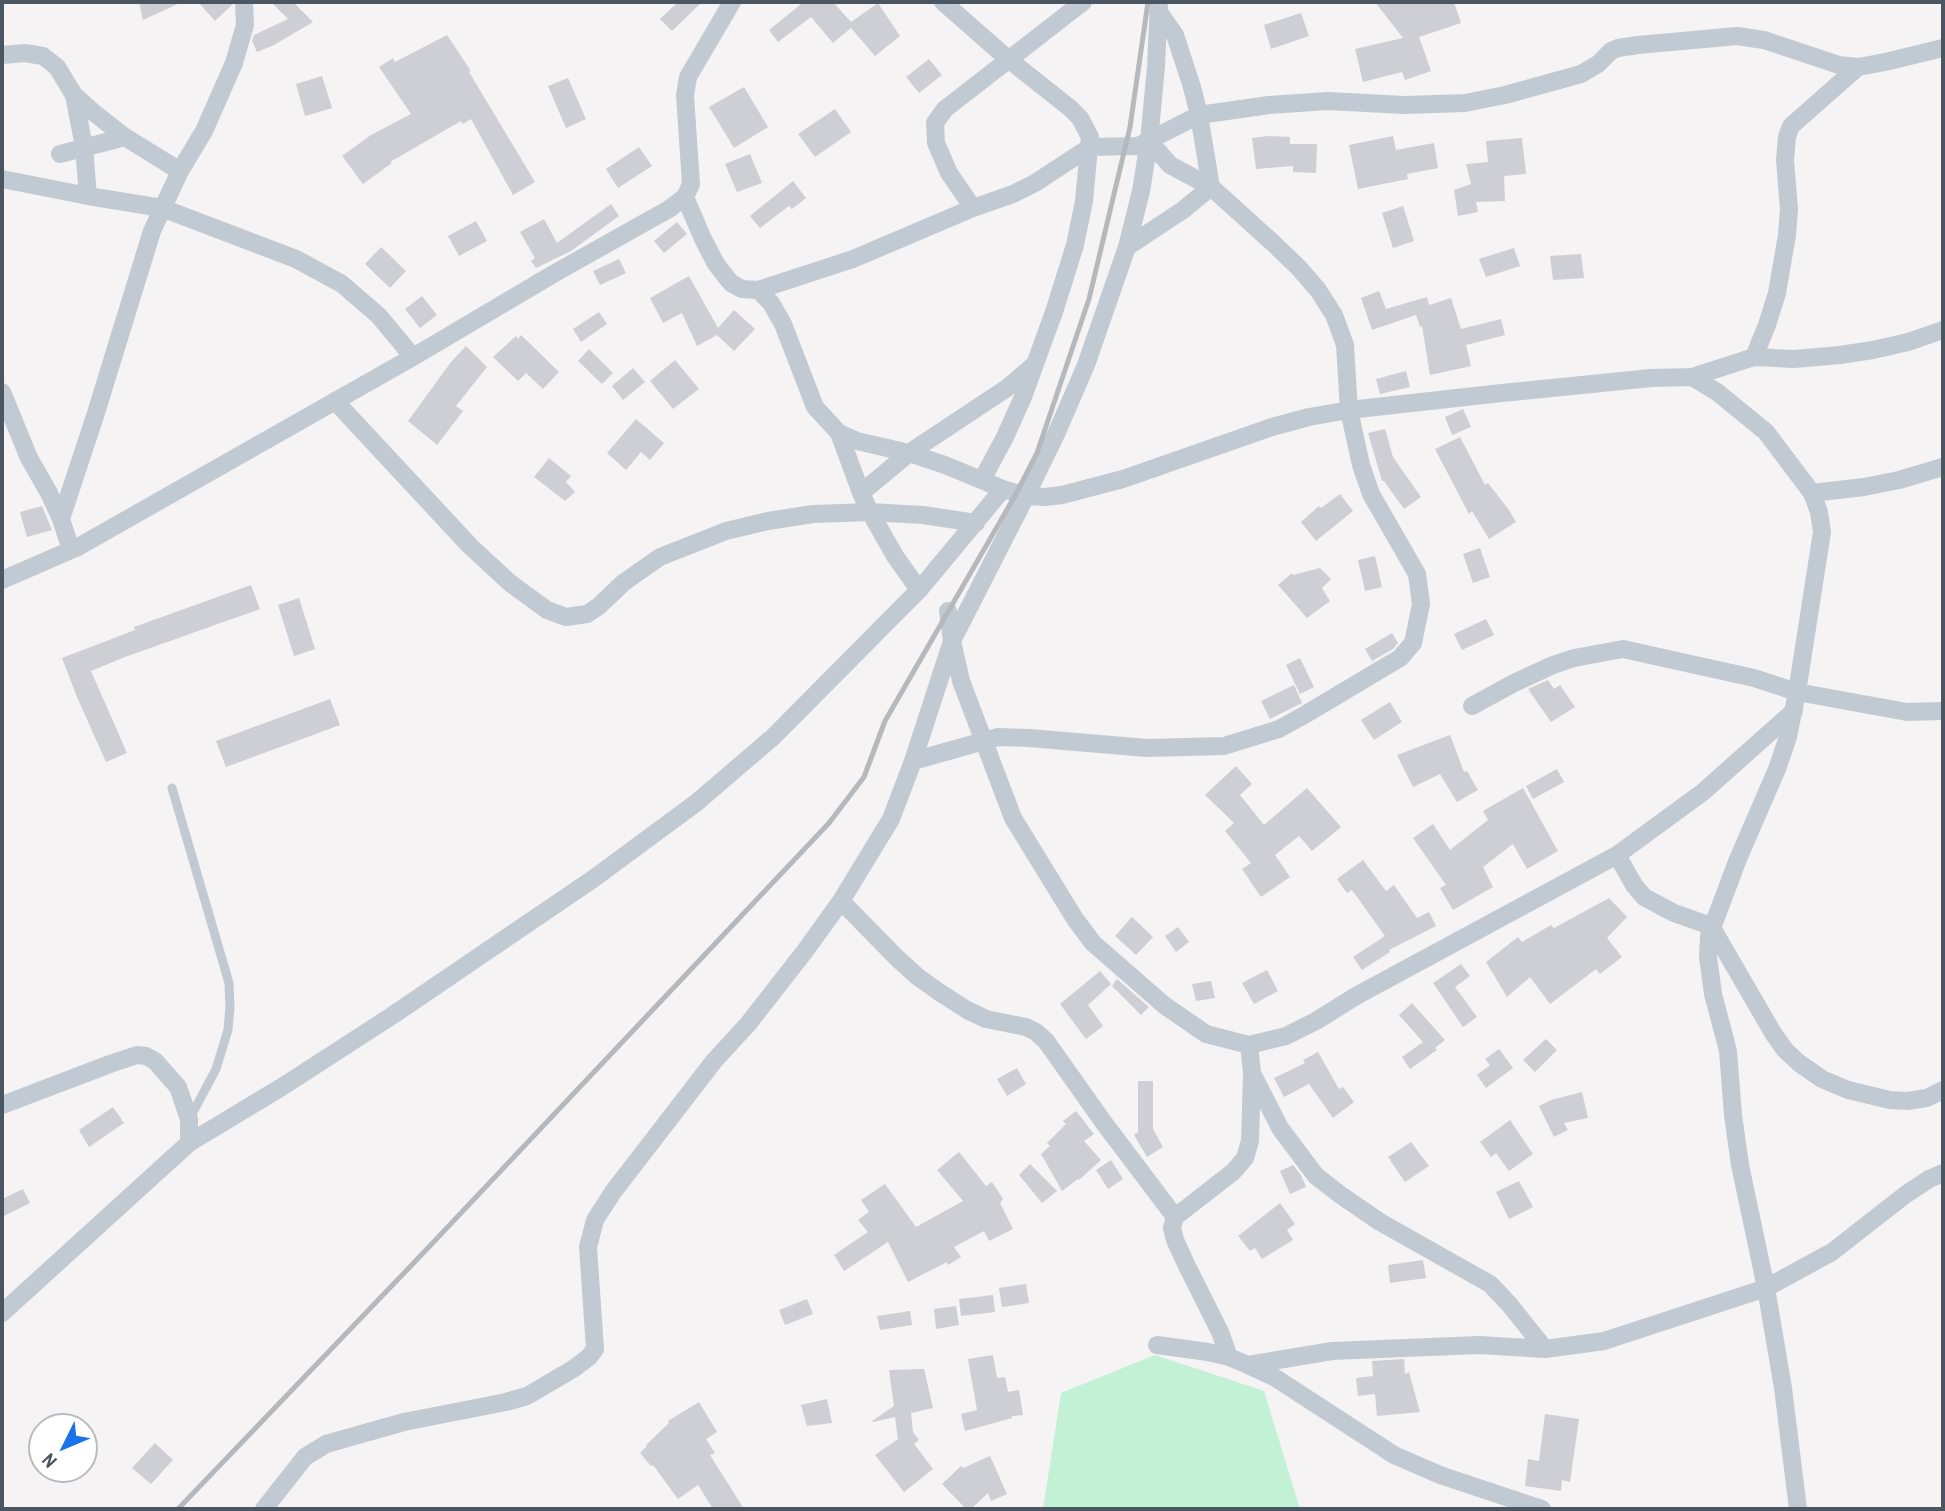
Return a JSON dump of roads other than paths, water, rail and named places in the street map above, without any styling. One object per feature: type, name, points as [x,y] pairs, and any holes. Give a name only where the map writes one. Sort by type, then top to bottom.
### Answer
[{"type":"street","points":[[61,519],[152,231],[180,171],[204,131],[234,63],[245,25],[244,2]]},
{"type":"street","points":[[2,580],[71,550],[413,357],[669,209],[685,197],[691,184],[685,95],[688,77],[732,2]]},
{"type":"street","points":[[943,2],[1008,59],[1070,108],[1080,118],[1090,137],[1084,201],[1075,245],[1054,312],[1005,437],[982,480]]},
{"type":"street","points":[[973,208],[949,173],[936,143],[935,123],[945,109],[1083,2]]},
{"type":"street","points":[[1159,6],[1175,35],[1185,62],[1199,115],[1211,187]]},
{"type":"street","points":[[264,1509],[305,1457],[326,1444],[404,1422],[506,1402],[527,1395],[573,1369],[596,1349],[588,1247],[595,1220],[613,1192],[714,1061],[748,1024],[789,972],[841,901],[891,819],[952,642],[1057,432],[1086,365],[1127,247],[1141,191],[1149,141],[1159,6]]},
{"type":"street","points":[[685,197],[716,264],[731,283],[742,289],[758,290],[853,259],[1013,194],[1090,147],[1138,146],[1199,115],[1269,105],[1328,101],[1404,105],[1465,103],[1506,95],[1581,74],[1618,48],[1737,36],[1764,40],[1839,65],[1858,66],[1885,62],[1943,48]]},
{"type":"street","points":[[2,55],[43,55],[57,67],[74,96],[84,147],[88,196]]},
{"type":"street","points":[[1754,357],[1777,293],[1787,236],[1787,137],[1791,126],[1858,66]]},
{"type":"street","points":[[74,96],[125,137],[180,171]]},
{"type":"street","points":[[60,154],[125,137]]},
{"type":"street","points":[[913,761],[998,737],[1147,748],[1224,746],[1279,729],[1400,658],[1413,643],[1421,604],[1417,574],[1371,494],[1361,465],[1349,410],[1345,345],[1335,316],[1299,268],[1211,187],[1170,165],[1149,141]]},
{"type":"street","points":[[2,179],[162,208],[296,259],[342,284],[379,316],[413,357]]},
{"type":"street","points":[[1127,247],[1211,187]]},
{"type":"street","points":[[758,290],[771,303],[783,324],[815,407],[839,433],[870,512],[895,556],[919,590]]},
{"type":"street","points":[[839,433],[857,441],[909,453],[945,465],[1003,489],[1026,496],[1045,497],[1062,495],[1161,466],[1272,427],[1309,417],[1349,410],[1651,378],[1692,377],[1754,357],[1794,359],[1840,355],[1908,342],[1943,330]]},
{"type":"street","points":[[861,493],[909,453],[980,406],[1035,364]]},
{"type":"street","points":[[1692,377],[1717,392],[1766,432],[1812,493],[1822,532],[1788,737],[1711,926],[1708,957],[1713,994],[1728,1051],[1733,1115],[1741,1165],[1783,1388],[1798,1509]]},
{"type":"street","points":[[2,392],[29,458],[61,519],[71,550]]},
{"type":"street","points":[[335,401],[470,546],[510,583],[547,610],[566,617],[587,614],[600,606],[623,583],[660,557],[726,531],[768,521],[813,514],[870,512],[923,515],[976,523]]},
{"type":"street","points":[[1812,493],[1864,487],[1943,467]]},
{"type":"street","points":[[2,1313],[10,1299],[190,1143],[285,1086],[393,1015],[593,879],[696,803],[773,737],[919,590],[1003,489]]},
{"type":"street","points":[[948,611],[961,681],[1013,817],[1075,919],[1093,943],[1164,1005],[1206,1034],[1248,1045],[1286,1036],[1316,1021],[1356,996],[1616,855],[1703,792],[1794,711]]},
{"type":"street","points":[[1472,706],[1553,665],[1574,658],[1623,649],[1754,678],[1797,692],[1907,712],[1943,711]]},
{"type":"street","points":[[1616,855],[1644,897],[1674,913],[1711,926],[1773,1033],[1785,1050],[1810,1071],[1848,1090],[1890,1100],[1927,1098],[1943,1090]]},
{"type":"street","points":[[841,901],[898,959],[939,992],[986,1019],[1026,1027],[1046,1041],[1175,1217]]},
{"type":"street","points":[[1229,1357],[1220,1332],[1175,1240],[1172,1228],[1175,1217],[1233,1172],[1245,1158],[1250,1141],[1252,1073],[1248,1045]]},
{"type":"street","points":[[2,1105],[110,1064],[137,1055],[146,1056],[155,1061],[178,1087],[189,1119],[190,1143]]},
{"type":"street","points":[[1252,1073],[1280,1128],[1316,1176],[1380,1222],[1490,1284],[1545,1349]]},
{"type":"street","points":[[1248,1365],[1332,1351],[1479,1345],[1545,1349],[1604,1341],[1766,1288],[1832,1251],[1905,1195],[1928,1179],[1943,1173]]},
{"type":"street","points":[[1157,1345],[1208,1352],[1248,1365],[1274,1377],[1394,1455],[1440,1475],[1542,1509]]},
{"type":"lane","points":[[172,788],[229,983],[228,1030],[216,1069],[189,1119]]},
{"type":"railway","points":[[178,1509],[829,823],[864,777],[885,721],[1037,453],[1089,299],[1130,127],[1148,2]]}]
